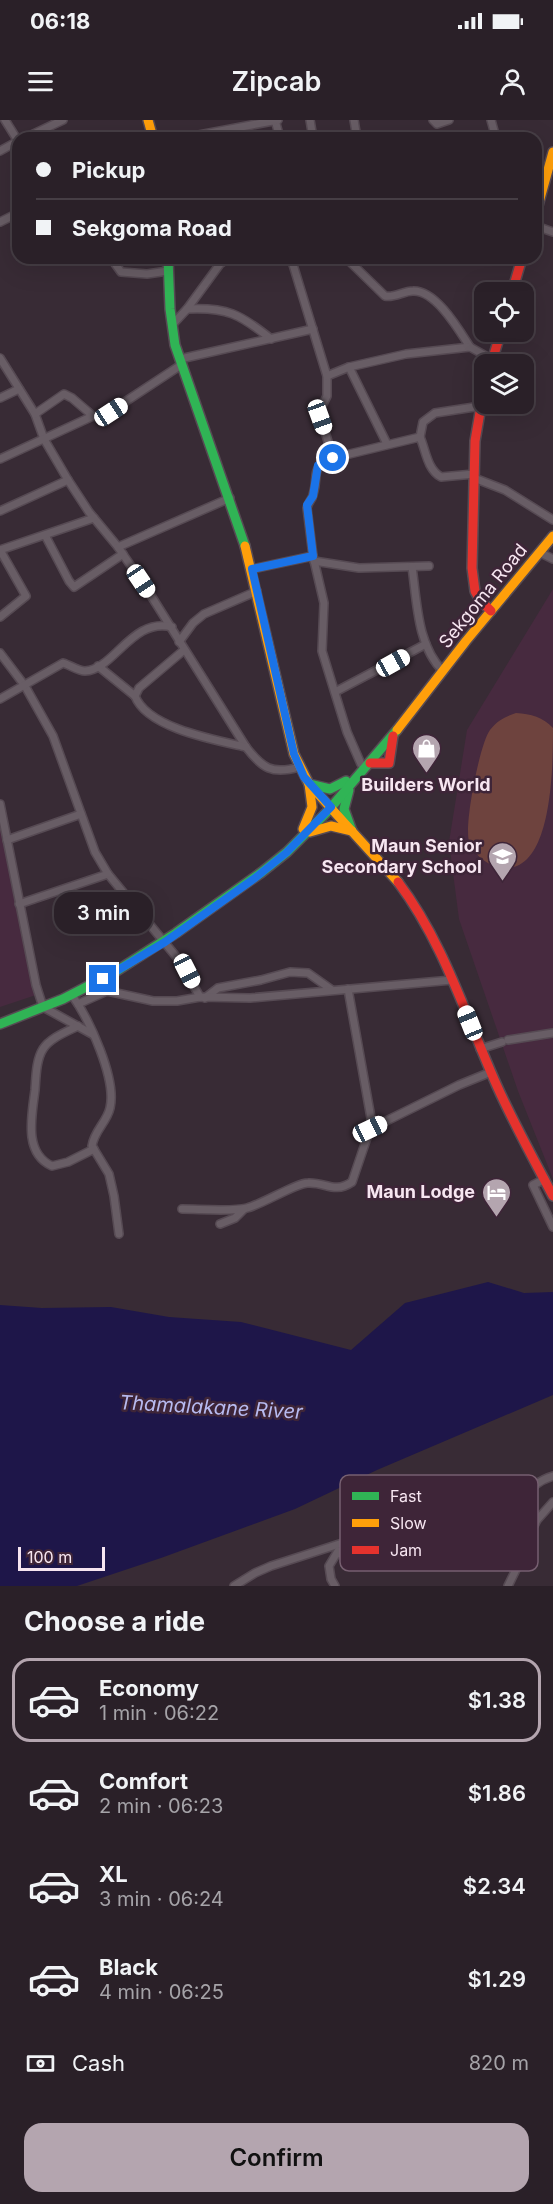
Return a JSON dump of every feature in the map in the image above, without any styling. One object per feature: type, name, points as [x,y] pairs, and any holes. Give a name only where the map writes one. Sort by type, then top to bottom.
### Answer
[{"type":"main road","points":[[542,192],[553,153]]},
{"type":"main road","points":[[168,264],[172,325],[181,362],[230,498],[252,569],[294,754],[313,795],[312,811],[305,831]]},
{"type":"main road","points":[[515,282],[520,264]]},
{"type":"main road","points":[[480,414],[474,476],[473,584],[480,600],[491,611]]},
{"type":"main road","name":"Sekgoma Road","points":[[365,763],[420,703],[553,536]]},
{"type":"main road","name":"Sekgoma Road","points":[[0,1024],[72,995],[119,970],[165,942],[271,866],[349,783],[415,700],[441,674]]},
{"type":"main road","points":[[365,763],[379,761],[389,763],[389,751],[394,734]]},
{"type":"main road","points":[[309,784],[330,789],[349,783],[344,809],[351,831]]},
{"type":"main road","points":[[309,784],[391,872],[417,907],[440,951],[512,1119],[553,1196]]},
{"type":"main road","points":[[305,831],[331,826],[351,831]]},
{"type":"street","points":[[38,132],[63,120]]},
{"type":"street","points":[[229,132],[276,120]]},
{"type":"street","points":[[433,120],[437,124],[449,120]]},
{"type":"street","points":[[115,264],[121,272],[147,274],[168,272]]},
{"type":"street","points":[[172,325],[187,309],[220,264]]},
{"type":"street","points":[[293,264],[327,376],[327,396],[319,412],[333,458]]},
{"type":"street","points":[[352,264],[385,296],[391,297],[413,291],[425,293],[433,298],[453,321],[470,347],[480,354]]},
{"type":"street","points":[[187,309],[215,309],[230,312],[242,317],[271,339]]},
{"type":"street","points":[[35,414],[64,394],[98,418],[111,412],[181,362],[313,329]]},
{"type":"street","points":[[327,376],[349,368],[406,354],[470,347]]},
{"type":"street","points":[[0,358],[35,414],[44,439],[68,480],[94,518],[123,554],[172,627],[179,642],[246,747],[265,768],[277,771],[299,767]]},
{"type":"street","points":[[349,368],[387,444]]},
{"type":"street","points":[[0,398],[19,389]]},
{"type":"street","points":[[474,407],[435,413],[423,422],[420,436],[430,467],[441,477],[474,476],[505,490],[553,520]]},
{"type":"street","points":[[0,459],[93,416]]},
{"type":"street","points":[[365,763],[347,732],[322,651],[324,603],[314,559],[307,505],[313,496],[318,465],[333,458],[420,436]]},
{"type":"street","points":[[0,510],[68,480]]},
{"type":"street","points":[[118,547],[230,498]]},
{"type":"street","points":[[0,617],[26,596],[0,550],[94,518]]},
{"type":"street","points":[[45,536],[69,581],[74,586],[123,554]]},
{"type":"street","points":[[539,552],[553,560]]},
{"type":"street","points":[[252,569],[314,559],[358,568],[429,566]]},
{"type":"street","points":[[412,567],[426,645],[441,674]]},
{"type":"street","points":[[179,642],[193,623],[204,614],[257,591]]},
{"type":"street","points":[[0,699],[63,663],[81,671],[92,670],[137,634],[160,626],[172,627]]},
{"type":"street","points":[[335,692],[426,645]]},
{"type":"street","points":[[135,696],[139,688],[184,650]]},
{"type":"street","points":[[0,653],[25,686],[53,736],[95,852],[108,874],[187,971],[203,998]]},
{"type":"street","points":[[98,666],[135,696],[138,704],[155,719],[210,739],[246,747]]},
{"type":"street","points":[[0,804],[36,985],[43,1007],[92,1034]]},
{"type":"street","points":[[7,840],[81,814]]},
{"type":"street","points":[[19,904],[108,874]]},
{"type":"street","points":[[203,998],[218,988],[301,971],[314,976],[332,990]]},
{"type":"street","points":[[78,1004],[107,991],[153,1001],[177,1001],[203,998],[250,998],[452,980]]},
{"type":"street","points":[[182,1209],[244,1209],[279,1196],[300,1185],[309,1183],[338,1188],[347,1185],[355,1178],[370,1129],[370,1107],[348,989]]},
{"type":"street","points":[[72,995],[105,1065],[112,1093],[106,1119],[94,1138],[94,1149],[109,1174],[118,1234]]},
{"type":"street","points":[[78,1026],[49,1042],[40,1055],[31,1125],[32,1139],[41,1158],[52,1166],[68,1162],[94,1149]]},
{"type":"street","points":[[480,1048],[505,1041],[553,1033]]},
{"type":"street","points":[[370,1129],[490,1072]]},
{"type":"street","points":[[545,1179],[533,1185],[553,1227]]},
{"type":"street","points":[[220,1224],[235,1218],[244,1209]]},
{"type":"street","points":[[538,1482],[553,1476]]},
{"type":"street","points":[[538,1519],[553,1502]]},
{"type":"street","points":[[234,1586],[271,1566],[340,1544]]},
{"type":"street","points":[[335,1586],[331,1579],[329,1566],[340,1546]]},
{"type":"street","points":[[508,1586],[515,1571]]},
{"type":"shaded area","name":"Maun Senior Secondary School","points":[[553,589],[553,1179],[518,1091],[459,919],[449,842],[467,730]]},
{"type":"shaded area","points":[[516,713],[536,717],[553,728],[550,791],[540,838],[530,856],[517,866],[499,867],[485,861],[474,850],[469,841],[469,818],[478,766],[486,738],[496,724]]},
{"type":"shaded area","points":[[0,818],[36,995],[0,1007]]},
{"type":"water","name":"Thamalakane River","points":[[488,1282],[524,1293],[553,1292],[553,1395],[366,1475],[340,1475],[340,1488],[295,1509],[161,1558],[77,1586],[0,1586],[0,1305],[42,1308],[111,1307],[169,1317],[241,1322],[351,1350],[405,1303]]},
{"type":"traffic: fast","points":[[168,264],[170,309],[175,345],[245,546]]},
{"type":"traffic: fast","points":[[0,1024],[63,999],[115,972],[176,933],[262,872],[287,852],[328,811],[397,730]]},
{"type":"traffic: fast","points":[[309,784],[330,789],[346,781]]},
{"type":"traffic: fast","points":[[349,790],[344,809],[352,831]]},
{"type":"traffic: slow","points":[[148,120],[151,132]]},
{"type":"traffic: slow","points":[[542,191],[553,152]]},
{"type":"traffic: slow","points":[[397,730],[466,641],[553,536]]},
{"type":"traffic: slow","points":[[245,546],[294,754],[309,784],[398,882]]},
{"type":"traffic: slow","points":[[303,829],[312,807],[309,784]]},
{"type":"traffic: slow","points":[[310,832],[331,826],[352,831]]},
{"type":"traffic: jam","points":[[515,282],[520,264]]},
{"type":"traffic: jam","points":[[494,354],[498,342]]},
{"type":"traffic: jam","points":[[480,414],[475,441],[472,568],[475,591],[491,611]]},
{"type":"traffic: jam","points":[[370,763],[389,763],[393,736]]},
{"type":"traffic: jam","points":[[398,882],[429,930],[504,1100],[553,1196]]},
{"type":"place","name":"Builders World","points":[[426,774]]},
{"type":"place","name":"Maun Senior Secondary School","points":[[503,882]]},
{"type":"place","name":"Maun Lodge","points":[[496,1218]]},
{"type":"route","points":[[103,979],[165,942],[255,878],[286,853],[331,807],[304,777],[294,754],[252,569],[313,556],[307,505],[313,496],[318,465],[333,458]]}]
